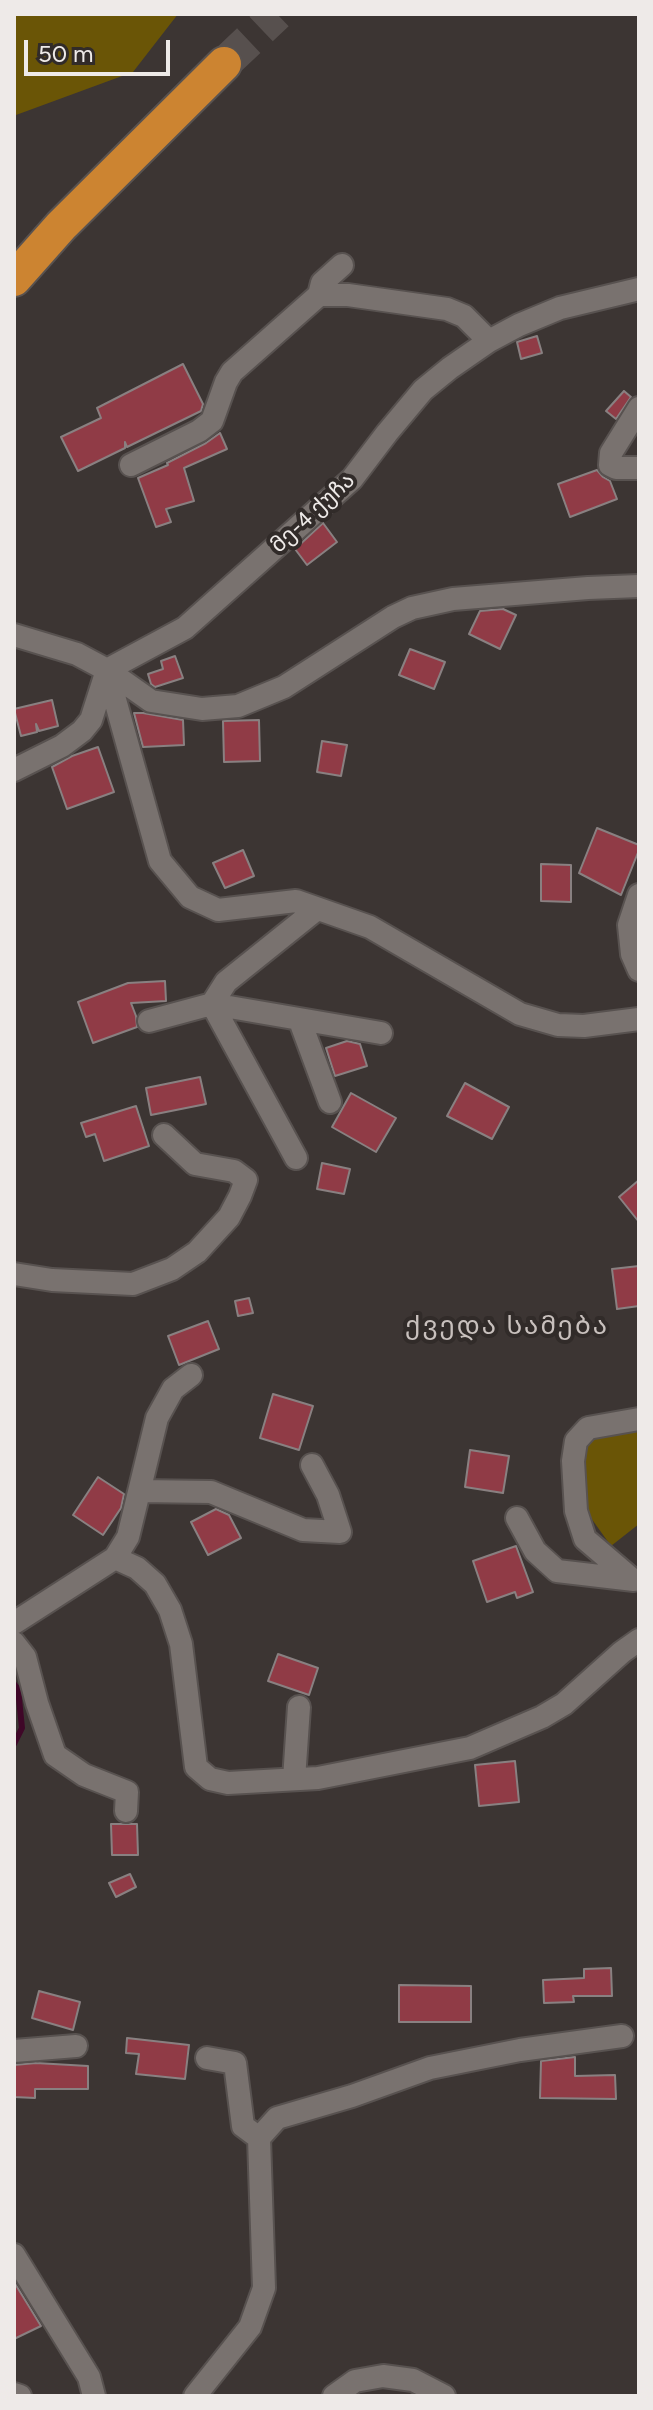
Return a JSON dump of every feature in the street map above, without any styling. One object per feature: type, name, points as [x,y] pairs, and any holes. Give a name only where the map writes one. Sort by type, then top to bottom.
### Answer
[{"type":"highway","points":[[14,279],[61,226],[224,64]]},
{"type":"street","points":[[131,465],[199,431],[212,421],[232,372],[319,295],[322,283],[342,265]]},
{"type":"street","name":"მე-4 ქუჩა","points":[[107,670],[185,628],[352,479],[423,390],[450,368],[519,325],[560,308],[639,289]]},
{"type":"street","points":[[319,295],[348,295],[447,309],[464,316],[489,341]]},
{"type":"street","points":[[639,408],[611,453],[610,465],[639,468]]},
{"type":"street","points":[[14,635],[77,654],[107,670],[151,701],[202,709],[238,706],[284,687],[412,608],[453,599],[639,586]]},
{"type":"street","points":[[14,770],[62,746],[82,731],[91,720],[107,670]]},
{"type":"street","points":[[107,670],[160,861],[190,897],[218,910],[296,901],[370,927],[520,1014],[558,1025],[584,1026],[639,1019]]},
{"type":"street","points":[[639,895],[629,925],[632,954],[639,970]]},
{"type":"street","points":[[212,1004],[226,982],[317,909]]},
{"type":"street","points":[[212,1004],[296,1158]]},
{"type":"street","points":[[149,1021],[212,1004],[381,1033]]},
{"type":"street","points":[[300,1021],[330,1102]]},
{"type":"street","points":[[14,1274],[52,1280],[133,1284],[172,1269],[197,1252],[229,1217],[246,1180],[234,1171],[195,1164],[164,1135]]},
{"type":"street","points":[[14,1623],[115,1558],[128,1537],[157,1418],[173,1389],[191,1375]]},
{"type":"street","points":[[636,1580],[585,1539],[576,1511],[573,1461],[576,1441],[588,1428],[639,1419]]},
{"type":"street","points":[[140,1491],[211,1492],[303,1530],[340,1532],[328,1495],[312,1465]]},
{"type":"street","points":[[517,1518],[535,1551],[557,1571],[636,1580]]},
{"type":"street","points":[[115,1558],[137,1568],[155,1584],[170,1610],[181,1644],[196,1767],[210,1779],[228,1783],[318,1778],[470,1748],[564,1704],[639,1640]]},
{"type":"street","points":[[14,1643],[25,1657],[55,1755],[84,1775],[127,1792],[126,1811]]},
{"type":"street","points":[[294,1779],[299,1707]]},
{"type":"street","points":[[195,2396],[250,2327],[264,2288],[259,2138],[277,2118],[430,2068],[520,2050],[622,2036]]},
{"type":"street","points":[[14,2051],[76,2046]]},
{"type":"street","points":[[207,2058],[235,2063],[243,2126],[259,2138]]},
{"type":"street","points":[[14,2255],[89,2377],[94,2396]]},
{"type":"street","points":[[334,2396],[355,2381],[383,2376],[413,2380],[444,2396]]},
{"type":"street","points":[[14,2394],[20,2396]]},
{"type":"shaded area","points":[[14,14],[178,14],[133,72],[14,115]]},
{"type":"shaded area","points":[[639,1422],[639,1524],[611,1546],[586,1511],[576,1452],[589,1430]]},
{"type":"building","points":[[537,336],[542,353],[521,359],[517,342]]},
{"type":"building","points":[[183,364],[203,404],[201,411],[127,447],[125,442],[125,448],[78,471],[61,437],[101,418],[97,408]]},
{"type":"building","points":[[624,391],[631,397],[616,419],[606,411]]},
{"type":"building","points":[[220,433],[227,449],[184,468],[194,501],[166,509],[171,522],[156,527],[138,478],[168,465]]},
{"type":"building","points":[[597,470],[610,481],[617,499],[570,517],[558,484]]},
{"type":"building","points":[[323,523],[337,542],[307,565],[295,549]]},
{"type":"building","points":[[503,609],[516,615],[500,649],[469,634],[480,611]]},
{"type":"building","points":[[410,649],[445,662],[434,689],[399,675]]},
{"type":"building","points":[[175,656],[183,678],[155,687],[148,674],[163,669],[161,661]]},
{"type":"building","points":[[52,700],[58,726],[39,731],[36,724],[37,732],[21,736],[14,709]]},
{"type":"building","points":[[134,713],[183,720],[184,745],[143,747]]},
{"type":"building","points":[[259,720],[260,761],[224,762],[223,721]]},
{"type":"building","points":[[322,741],[347,745],[341,776],[317,772]]},
{"type":"building","points":[[98,747],[114,792],[67,809],[52,767]]},
{"type":"building","points":[[597,828],[639,845],[621,895],[579,873]]},
{"type":"building","points":[[243,850],[254,876],[225,888],[213,863]]},
{"type":"building","points":[[541,864],[571,865],[571,902],[541,901]]},
{"type":"building","points":[[165,981],[166,1001],[131,1003],[137,1027],[93,1043],[78,1002],[128,983]]},
{"type":"building","points":[[347,1041],[360,1044],[367,1066],[335,1076],[326,1048]]},
{"type":"building","points":[[200,1077],[206,1104],[151,1115],[146,1088]]},
{"type":"building","points":[[465,1083],[509,1107],[492,1139],[447,1116]]},
{"type":"building","points":[[351,1093],[396,1118],[376,1152],[332,1127]]},
{"type":"building","points":[[136,1106],[149,1146],[104,1161],[95,1134],[86,1137],[81,1123]]},
{"type":"building","points":[[322,1163],[350,1169],[344,1194],[317,1189]]},
{"type":"building","points":[[639,1180],[639,1222],[619,1197]]},
{"type":"building","points":[[639,1266],[639,1306],[617,1309],[612,1269]]},
{"type":"building","points":[[249,1298],[253,1313],[238,1316],[235,1301]]},
{"type":"building","points":[[208,1321],[219,1349],[179,1365],[168,1336]]},
{"type":"building","points":[[273,1394],[313,1406],[299,1450],[260,1438]]},
{"type":"building","points":[[470,1450],[509,1456],[503,1493],[465,1487]]},
{"type":"building","points":[[98,1477],[124,1494],[121,1508],[103,1535],[73,1515]]},
{"type":"building","points":[[216,1509],[229,1515],[241,1538],[208,1555],[191,1522]]},
{"type":"building","points":[[516,1546],[533,1592],[517,1598],[515,1592],[487,1602],[473,1561]]},
{"type":"building","points":[[278,1654],[318,1668],[309,1695],[268,1681]]},
{"type":"building","points":[[515,1761],[519,1802],[479,1806],[475,1765]]},
{"type":"building","points":[[111,1824],[137,1824],[138,1855],[112,1855]]},
{"type":"building","points":[[130,1874],[136,1887],[116,1897],[109,1883]]},
{"type":"building","points":[[611,1968],[612,1996],[573,1996],[574,2002],[544,2003],[543,1980],[584,1978],[584,1969]]},
{"type":"building","points":[[399,1985],[471,1986],[471,2022],[399,2022]]},
{"type":"building","points":[[39,1991],[80,2002],[73,2030],[32,2018]]},
{"type":"building","points":[[127,2038],[189,2045],[185,2079],[136,2074],[139,2054],[126,2053]]},
{"type":"building","points":[[575,2057],[575,2076],[615,2075],[616,2099],[540,2098],[541,2061]]},
{"type":"building","points":[[14,2065],[88,2066],[88,2089],[35,2089],[35,2098],[14,2097]]},
{"type":"building","points":[[14,2282],[41,2326],[14,2339]]},
{"type":"waterway","points":[[14,1684],[18,1689],[22,1728],[14,1744]]},
{"type":"tunnel","points":[[224,64],[277,14]]},
{"type":"district","name":"ქვედა სამება","points":[[507,1326]]}]
